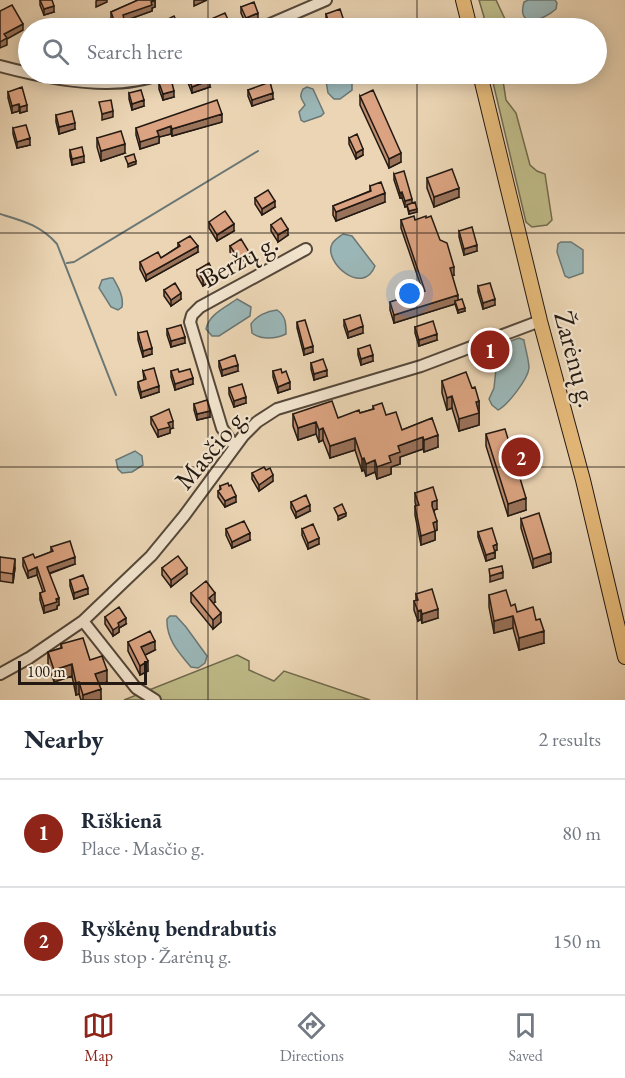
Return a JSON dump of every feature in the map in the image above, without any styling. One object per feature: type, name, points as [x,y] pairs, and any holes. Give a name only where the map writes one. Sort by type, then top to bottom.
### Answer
[{"type":"main road","points":[[463,0],[468,18]]},
{"type":"main road","name":"Žarėnų g.","points":[[482,84],[540,321],[583,480],[625,657]]},
{"type":"street","points":[[284,18],[326,0]]},
{"type":"street","points":[[0,66],[18,71]]},
{"type":"street","name":"Beržų g.","points":[[235,447],[222,428],[190,322],[192,315],[200,307],[306,249]]},
{"type":"street","name":"Masčio g.","points":[[0,674],[29,658],[83,621],[151,556],[257,422],[277,409],[421,366],[540,321]]},
{"type":"street","points":[[83,621],[136,688],[155,700]]},
{"type":"shaded area","points":[[479,0],[496,0],[505,18],[484,17]]},
{"type":"shaded area","points":[[493,84],[504,84],[506,100],[516,113],[530,165],[545,174],[552,220],[547,225],[532,227],[526,222]]},
{"type":"shaded area","points":[[237,655],[249,661],[249,670],[274,681],[284,671],[370,700],[124,700]]},
{"type":"water","points":[[555,0],[557,3],[556,9],[545,16],[526,18],[523,11],[524,2]]},
{"type":"water","points":[[326,84],[352,84],[352,90],[340,99],[334,99],[328,93]]},
{"type":"water","points":[[307,87],[313,89],[324,113],[304,122],[299,112],[305,105],[301,96],[303,89]]},
{"type":"water","points":[[343,234],[352,236],[375,266],[369,275],[362,278],[354,277],[338,267],[333,259],[332,244]]},
{"type":"water","points":[[571,242],[583,250],[583,273],[569,278],[565,276],[557,252],[558,244]]},
{"type":"water","points":[[113,278],[121,295],[122,307],[118,310],[111,307],[99,288],[102,280]]},
{"type":"water","points":[[237,299],[251,307],[250,316],[219,336],[212,336],[206,329],[211,319]]},
{"type":"water","points":[[277,310],[284,318],[286,334],[269,338],[252,333],[251,324],[256,319]]},
{"type":"water","points":[[519,338],[524,340],[529,365],[528,373],[516,392],[498,410],[489,399],[494,388],[498,350],[508,342]]},
{"type":"water","points":[[135,451],[142,456],[143,465],[132,472],[122,473],[118,469],[116,460]]},
{"type":"water","points":[[170,616],[176,616],[207,656],[205,663],[198,668],[191,667],[174,645],[167,626],[167,619]]},
{"type":"building","points":[[40,0],[52,0],[54,6],[44,9]]},
{"type":"building","points":[[138,0],[155,0],[151,2],[152,5],[123,15],[124,18],[113,18],[111,12]]},
{"type":"building","points":[[254,2],[258,13],[246,18],[241,7]]},
{"type":"building","points":[[12,5],[20,18],[18,27],[4,34],[7,38],[0,42],[0,11]]},
{"type":"building","points":[[340,9],[343,18],[327,18],[326,14]]},
{"type":"building","points":[[225,13],[227,18],[213,18]]},
{"type":"building","points":[[159,84],[172,84],[174,91],[163,94]]},
{"type":"building","points":[[271,84],[273,93],[252,100],[248,90]]},
{"type":"building","points":[[22,87],[27,105],[12,106],[8,92]]},
{"type":"building","points":[[141,90],[144,100],[132,104],[129,93]]},
{"type":"building","points":[[373,90],[401,153],[389,159],[360,96]]},
{"type":"building","points":[[111,100],[113,111],[102,114],[99,102]]},
{"type":"building","points":[[217,100],[222,114],[172,129],[171,126],[157,131],[159,136],[140,142],[136,128]]},
{"type":"building","points":[[72,111],[75,123],[59,127],[56,115]]},
{"type":"building","points":[[26,125],[30,138],[17,142],[13,128]]},
{"type":"building","points":[[121,131],[125,144],[101,151],[97,138]]},
{"type":"building","points":[[357,134],[363,149],[356,153],[349,138]]},
{"type":"building","points":[[82,147],[84,156],[72,159],[70,150]]},
{"type":"building","points":[[134,154],[136,161],[128,164],[125,157]]},
{"type":"building","points":[[452,169],[459,188],[434,197],[427,178]]},
{"type":"building","points":[[404,171],[412,199],[405,201],[394,174]]},
{"type":"building","points":[[381,182],[385,193],[336,212],[333,206],[371,191],[370,186]]},
{"type":"building","points":[[268,190],[275,201],[262,209],[255,198]]},
{"type":"building","points":[[415,202],[417,209],[409,211],[407,205]]},
{"type":"building","points":[[225,211],[234,224],[217,235],[209,222]]},
{"type":"building","points":[[414,216],[415,220],[431,216],[440,240],[447,243],[454,267],[450,268],[458,295],[394,315],[390,302],[425,291],[401,220]]},
{"type":"building","points":[[281,218],[288,229],[278,235],[271,225]]},
{"type":"building","points":[[472,227],[477,245],[464,249],[459,231]]},
{"type":"building","points":[[190,236],[198,246],[146,275],[140,262],[158,252],[161,258],[180,246],[178,243]]},
{"type":"building","points":[[241,239],[249,252],[238,258],[230,246]]},
{"type":"building","points":[[209,263],[214,273],[203,280],[197,270]]},
{"type":"building","points":[[175,283],[181,293],[171,300],[164,290]]},
{"type":"building","points":[[490,283],[495,299],[483,303],[478,286]]},
{"type":"building","points":[[462,299],[465,308],[458,310],[455,301]]},
{"type":"building","points":[[360,315],[363,326],[348,332],[344,320]]},
{"type":"building","points":[[305,320],[313,346],[304,349],[297,322]]},
{"type":"building","points":[[433,321],[437,334],[419,340],[415,327]]},
{"type":"building","points":[[181,325],[185,337],[171,341],[167,329]]},
{"type":"building","points":[[147,331],[152,348],[143,351],[138,333]]},
{"type":"building","points":[[370,345],[373,355],[361,359],[358,349]]},
{"type":"building","points":[[235,355],[238,365],[222,370],[219,361]]},
{"type":"building","points":[[323,359],[327,370],[314,374],[311,363]]},
{"type":"building","points":[[154,368],[159,386],[141,392],[138,382],[146,379],[143,371]]},
{"type":"building","points":[[178,369],[179,372],[190,369],[193,378],[175,384],[171,371]]},
{"type":"building","points":[[281,369],[282,373],[286,371],[290,382],[278,387],[273,371]]},
{"type":"building","points":[[466,372],[472,388],[475,387],[479,401],[476,402],[479,413],[459,419],[452,396],[447,398],[442,381]]},
{"type":"building","points":[[242,384],[246,397],[234,401],[229,388]]},
{"type":"building","points":[[207,400],[210,411],[197,414],[194,404]]},
{"type":"building","points":[[332,401],[338,418],[359,410],[360,413],[374,409],[373,406],[382,403],[386,415],[396,412],[402,430],[432,418],[438,435],[424,440],[423,437],[398,446],[400,452],[389,456],[391,462],[377,467],[375,460],[366,464],[355,438],[330,446],[323,428],[319,430],[316,422],[298,428],[293,414]]},
{"type":"building","points":[[169,409],[173,421],[168,423],[170,427],[158,430],[151,417]]},
{"type":"building","points":[[505,429],[526,498],[508,504],[486,434]]},
{"type":"building","points":[[264,467],[266,470],[270,468],[273,475],[259,485],[252,473]]},
{"type":"building","points":[[228,483],[236,496],[225,501],[218,491],[221,489],[220,486]]},
{"type":"building","points":[[433,487],[437,500],[432,502],[437,521],[433,523],[435,531],[421,536],[415,506],[419,505],[415,493]]},
{"type":"building","points":[[306,495],[310,505],[296,512],[291,502]]},
{"type":"building","points":[[342,504],[346,513],[338,516],[334,508]]},
{"type":"building","points":[[539,513],[551,553],[533,559],[521,519]]},
{"type":"building","points":[[244,521],[250,533],[232,542],[226,529]]},
{"type":"building","points":[[313,524],[319,538],[308,543],[302,529]]},
{"type":"building","points":[[492,528],[497,544],[493,546],[495,552],[486,555],[478,532]]},
{"type":"building","points":[[70,541],[75,557],[47,567],[59,598],[56,599],[57,602],[44,606],[40,593],[45,591],[37,567],[28,571],[23,558],[33,554],[35,558],[53,551],[51,547]]},
{"type":"building","points":[[178,556],[187,568],[171,580],[162,568]]},
{"type":"building","points":[[0,557],[15,559],[13,574],[0,572]]},
{"type":"building","points":[[502,566],[503,572],[490,576],[489,569]]},
{"type":"building","points":[[83,575],[88,588],[74,593],[70,580]]},
{"type":"building","points":[[206,581],[215,593],[209,598],[221,613],[213,620],[191,593]]},
{"type":"building","points":[[432,589],[438,609],[422,614],[421,610],[418,611],[414,601],[418,600],[416,594]]},
{"type":"building","points":[[506,590],[511,606],[515,604],[517,612],[533,607],[536,620],[540,619],[544,631],[519,638],[513,616],[494,621],[489,595]]},
{"type":"building","points":[[119,607],[126,618],[113,630],[105,617]]},
{"type":"building","points":[[150,631],[155,641],[141,647],[148,661],[140,666],[128,642]]},
{"type":"building","points":[[83,638],[90,660],[102,656],[107,670],[95,674],[101,689],[83,695],[79,682],[76,683],[72,664],[54,670],[48,652],[62,648],[61,644]]},
{"type":"waterway","points":[[67,263],[74,262],[258,151]]},
{"type":"waterway","points":[[0,214],[38,228],[57,244],[116,395]]},
{"type":"place","name":"Rīškienā","points":[[490,350]]},
{"type":"place","name":"Ryškėnų bendrabutis","points":[[521,457]]}]
